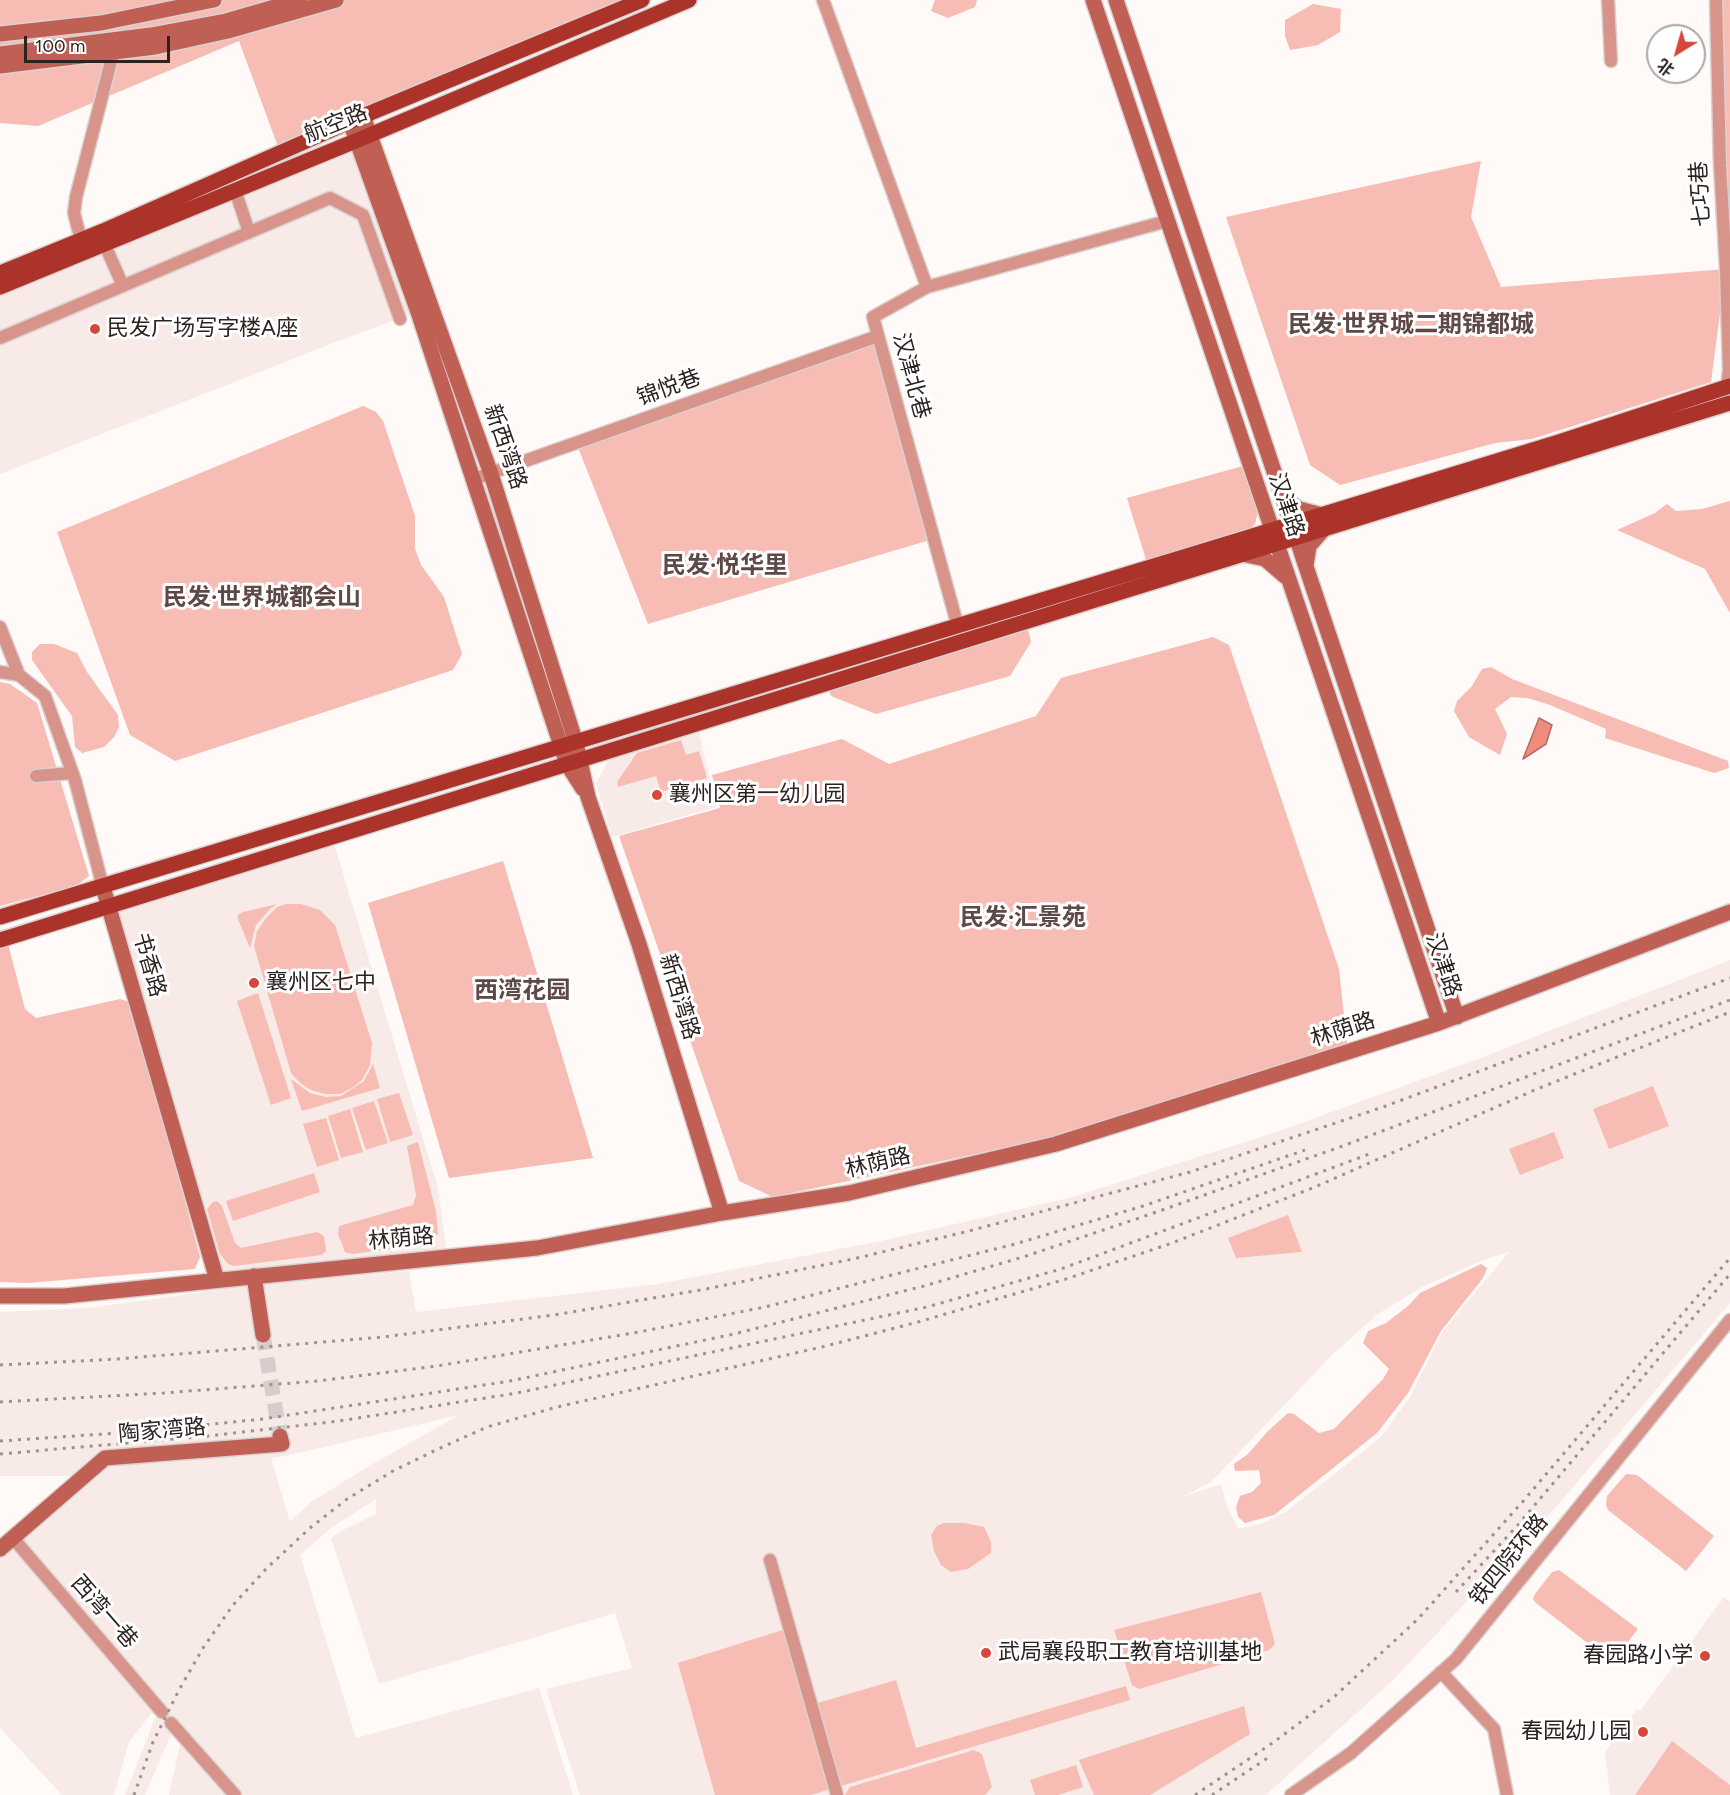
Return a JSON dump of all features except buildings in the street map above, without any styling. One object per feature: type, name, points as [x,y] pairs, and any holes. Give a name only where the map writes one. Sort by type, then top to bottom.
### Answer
[{"type":"main road","name":"航空路","points":[[0,273],[81,240],[356,119],[642,0]]},
{"type":"main road","name":"航空路","points":[[0,287],[363,138],[689,0]]},
{"type":"main road","points":[[1323,522],[1729,386]]},
{"type":"main road","points":[[0,940],[1242,554],[1273,537],[1726,405]]},
{"type":"main road","points":[[0,917],[1246,538],[1273,537]]},
{"type":"street","points":[[0,34],[101,23],[213,0]]},
{"type":"street","points":[[0,66],[120,44],[226,21],[298,0]]},
{"type":"street","points":[[0,54],[120,44],[228,31],[336,0]]},
{"type":"street","points":[[823,0],[927,287],[1167,221]]},
{"type":"street","name":"汉津路","points":[[1093,0],[1439,1023]]},
{"type":"street","name":"汉津路","points":[[1116,0],[1457,1017]]},
{"type":"street","points":[[1608,0],[1611,61]]},
{"type":"street","name":"七巧巷","points":[[1716,0],[1729,386]]},
{"type":"street","points":[[81,240],[74,213],[76,197],[129,18]]},
{"type":"street","name":"新西湾路","points":[[356,119],[491,474],[574,762],[639,944],[722,1213]]},
{"type":"street","name":"新西湾路","points":[[363,138],[474,480],[569,745]]},
{"type":"street","points":[[235,190],[249,232]]},
{"type":"street","points":[[0,338],[330,198],[363,215],[400,319]]},
{"type":"street","points":[[104,243],[123,286]]},
{"type":"street","name":"汉津北巷","points":[[927,287],[873,317],[958,627]]},
{"type":"street","name":"锦悦巷","points":[[474,480],[878,336]]},
{"type":"street","points":[[1282,497],[1323,522],[1309,546],[1305,568]]},
{"type":"street","points":[[1246,538],[1257,526],[1263,506]]},
{"type":"street","points":[[1242,554],[1265,560],[1287,577]]},
{"type":"street","name":"书香路","points":[[0,627],[19,675],[45,696],[72,773],[217,1280]]},
{"type":"street","name":"书香路","points":[[0,672],[19,675]]},
{"type":"street","points":[[36,776],[72,773]]},
{"type":"street","name":"林荫路","points":[[0,1296],[64,1296],[537,1248],[722,1213],[849,1193],[1056,1144],[1439,1023],[1730,912]]},
{"type":"street","points":[[254,1276],[263,1335]]},
{"type":"street","name":"铁四院环路","points":[[1291,1795],[1351,1753],[1456,1659],[1730,1320]]},
{"type":"street","name":"陶家湾路","points":[[0,1549],[105,1458],[282,1444],[280,1436]]},
{"type":"street","name":"西湾一巷","points":[[13,1538],[162,1712]]},
{"type":"street","points":[[770,1560],[837,1795]]},
{"type":"street","points":[[1442,1672],[1494,1729],[1507,1795]]},
{"type":"street","points":[[171,1723],[235,1795]]},
{"type":"shaded area","points":[[0,0],[646,0],[280,152],[239,41],[38,126],[0,123]]},
{"type":"shaded area","points":[[935,0],[977,0],[975,7],[948,18],[931,11]]},
{"type":"shaded area","points":[[1716,0],[1730,0],[1730,370],[1725,275],[1711,382],[1532,439],[1495,443],[1340,485],[1310,465],[1226,217],[1481,161],[1471,217],[1501,287],[1726,269]]},
{"type":"shaded area","points":[[1313,4],[1341,9],[1340,32],[1318,45],[1290,50],[1285,36],[1285,20]]},
{"type":"shaded area","points":[[370,135],[432,306],[0,474],[0,287]]},
{"type":"shaded area","points":[[875,340],[933,539],[648,624],[577,445]]},
{"type":"shaded area","points":[[363,406],[376,412],[383,421],[415,516],[415,549],[421,565],[444,597],[462,654],[453,670],[175,761],[130,735],[57,532]]},
{"type":"shaded area","points":[[1243,466],[1258,511],[1255,524],[1244,535],[1147,563],[1127,498]]},
{"type":"shaded area","points":[[1730,501],[1730,613],[1705,569],[1617,530],[1655,513],[1667,504],[1676,511],[1702,509]]},
{"type":"shaded area","points":[[1026,621],[1031,642],[1010,676],[876,714],[831,696],[826,683]]},
{"type":"shaded area","points":[[1213,637],[1229,645],[1339,969],[1347,1044],[1069,1134],[773,1197],[739,1181],[619,836],[720,808],[712,775],[842,739],[889,764],[1036,716],[1061,678]]},
{"type":"shaded area","points":[[40,644],[54,644],[77,653],[87,672],[118,715],[119,727],[114,737],[104,747],[82,753],[75,747],[72,716],[32,660],[32,652]]},
{"type":"shaded area","points":[[1491,667],[1512,679],[1728,761],[1729,768],[1714,773],[1605,738],[1606,729],[1550,705],[1528,698],[1511,697],[1495,709],[1507,734],[1500,755],[1469,737],[1454,711],[1457,701],[1472,686],[1482,669]]},
{"type":"shaded area","points":[[0,682],[10,684],[37,703],[89,876],[76,886],[0,906]]},
{"type":"shaded area","points":[[1539,718],[1552,725],[1546,744],[1523,759]]},
{"type":"shaded area","name":"襄州区第一幼儿园","points":[[699,732],[716,807],[612,837],[596,783],[609,759]]},
{"type":"shaded area","points":[[681,740],[686,755],[699,751],[707,778],[661,792],[656,776],[618,787],[617,782],[637,753]]},
{"type":"shaded area","name":"襄州区七中","points":[[332,837],[438,1188],[447,1257],[217,1280],[109,906]]},
{"type":"shaded area","points":[[503,861],[593,1158],[449,1178],[368,903]]},
{"type":"shaded area","points":[[277,904],[256,925],[250,948],[238,915]]},
{"type":"shaded area","points":[[286,904],[301,904],[320,910],[335,925],[372,1043],[370,1065],[362,1080],[340,1094],[325,1094],[311,1090],[291,1073],[254,946],[257,931],[267,917],[277,907]]},
{"type":"shaded area","points":[[0,944],[8,944],[25,1009],[36,1018],[120,999],[132,1003],[200,1257],[195,1269],[27,1283],[0,1282]]},
{"type":"shaded area","points":[[1730,960],[1730,1303],[1556,1507],[1392,1681],[1266,1795],[580,1795],[546,1689],[632,1668],[615,1613],[379,1684],[331,1538],[376,1514],[376,1499],[331,1528],[300,1555],[356,1738],[539,1688],[573,1795],[169,1795],[182,1736],[174,1727],[145,1795],[125,1795],[157,1713],[151,1714],[129,1742],[114,1795],[62,1795],[0,1728],[0,1549],[98,1476],[0,1476],[0,1312],[89,1308],[247,1286],[409,1271],[416,1312],[658,1284],[881,1241],[1073,1197],[1279,1131],[1478,1059]],"holes":[[[1509,1252],[1443,1331],[1410,1397],[1380,1438],[1287,1511],[1263,1523],[1238,1529],[1226,1503],[1221,1484],[1180,1498],[1211,1482],[1333,1354],[1378,1314],[1422,1287],[1486,1259]],[[459,1415],[364,1469],[310,1503],[290,1522],[271,1458]]]},
{"type":"shaded area","points":[[258,993],[291,1098],[271,1105],[237,1001]]},
{"type":"shaded area","points":[[373,1064],[380,1088],[302,1111],[291,1079],[310,1093],[326,1097],[341,1096],[364,1081]]},
{"type":"shaded area","points":[[1653,1086],[1669,1126],[1609,1149],[1593,1109]]},
{"type":"shaded area","points":[[399,1093],[413,1135],[390,1142],[377,1099]]},
{"type":"shaded area","points":[[374,1101],[388,1143],[366,1150],[352,1108]]},
{"type":"shaded area","points":[[350,1109],[363,1152],[341,1158],[328,1116]]},
{"type":"shaded area","points":[[326,1118],[339,1160],[317,1167],[303,1124]]},
{"type":"shaded area","points":[[1554,1132],[1564,1158],[1520,1175],[1509,1149]]},
{"type":"shaded area","points":[[418,1142],[436,1211],[438,1234],[433,1241],[422,1245],[352,1254],[345,1252],[338,1234],[339,1226],[413,1205],[416,1195],[407,1146]]},
{"type":"shaded area","points":[[314,1173],[320,1192],[233,1221],[226,1201]]},
{"type":"shaded area","points":[[217,1201],[222,1206],[235,1243],[241,1248],[317,1232],[324,1236],[326,1251],[322,1255],[234,1266],[228,1264],[220,1254],[207,1209]]},
{"type":"shaded area","points":[[1288,1215],[1302,1252],[1236,1258],[1228,1238]]},
{"type":"shaded area","points":[[1481,1264],[1487,1268],[1483,1278],[1441,1331],[1408,1393],[1377,1433],[1274,1515],[1245,1523],[1238,1517],[1236,1507],[1240,1496],[1252,1492],[1261,1483],[1259,1470],[1235,1471],[1234,1464],[1248,1454],[1288,1413],[1294,1414],[1319,1433],[1334,1429],[1383,1379],[1389,1369],[1363,1343],[1368,1331],[1386,1323],[1408,1306],[1420,1293]]},
{"type":"shaded area","points":[[1626,1474],[1637,1475],[1714,1536],[1686,1571],[1608,1510],[1607,1496]]},
{"type":"shaded area","points":[[944,1523],[964,1523],[984,1527],[991,1542],[991,1553],[968,1569],[951,1572],[941,1565],[934,1551],[931,1535],[937,1526]]},
{"type":"shaded area","points":[[1559,1570],[1638,1629],[1612,1662],[1533,1599],[1552,1572]]},
{"type":"shaded area","points":[[1261,1592],[1275,1644],[1269,1650],[1139,1689],[1132,1685],[1114,1630]]},
{"type":"shaded area","points":[[1724,1597],[1730,1602],[1730,1795],[1610,1795],[1605,1752],[1637,1709],[1640,1711]]},
{"type":"shaded area","points":[[789,1628],[811,1705],[896,1680],[916,1748],[1126,1686],[1130,1700],[811,1795],[715,1795],[678,1663]]},
{"type":"shaded area","points":[[1244,1706],[1250,1734],[1150,1795],[1094,1795],[1079,1760]]},
{"type":"shaded area","points":[[1672,1741],[1730,1785],[1730,1795],[1635,1795]]},
{"type":"shaded area","points":[[974,1750],[982,1754],[992,1787],[985,1795],[845,1795],[850,1787]]},
{"type":"shaded area","points":[[1076,1765],[1083,1787],[1058,1795],[1035,1795],[1030,1780]]},
{"type":"tunnel","points":[[263,1335],[280,1436]]},
{"type":"railway","points":[[0,1365],[118,1359],[383,1337],[554,1315],[706,1289],[853,1259],[965,1232],[1190,1172],[1383,1107],[1730,978]]},
{"type":"railway","points":[[0,1441],[134,1432],[263,1419],[510,1381],[734,1334],[924,1286],[1023,1257],[1340,1147],[1730,1000]]},
{"type":"railway","points":[[134,1795],[153,1742],[179,1690],[203,1648],[233,1605],[267,1568],[310,1528],[347,1499],[393,1471],[487,1427],[557,1407],[822,1347],[918,1322],[1066,1279],[1172,1243],[1315,1187],[1537,1089],[1730,1012]]},
{"type":"railway","points":[[0,1402],[164,1393],[318,1381],[437,1366],[639,1332],[765,1307],[1015,1244],[1143,1206],[1305,1150]]},
{"type":"railway","points":[[0,1454],[208,1436],[339,1421],[517,1393],[927,1307],[1061,1269],[1372,1153]]},
{"type":"railway","points":[[1195,1795],[1274,1742],[1335,1696],[1418,1619],[1525,1499],[1730,1258]]},
{"type":"railway","points":[[1456,1592],[1517,1526],[1730,1274]]},
{"type":"railway","points":[[1212,1795],[1272,1755]]},
{"type":"place","name":"民发广场写字楼A座","points":[[95,329]]},
{"type":"place","name":"襄州区第一幼儿园","points":[[657,795]]},
{"type":"place","name":"襄州区七中","points":[[254,983]]},
{"type":"place","name":"武局襄段职工教育培训基地","points":[[986,1653]]},
{"type":"place","name":"春园路小学","points":[[1705,1656]]},
{"type":"place","name":"春园幼儿园","points":[[1643,1732]]},
{"type":"district","name":"民发·世界城二期锦都城","points":[[1411,325]]},
{"type":"district","name":"民发·悦华里","points":[[725,566]]},
{"type":"district","name":"民发·世界城都会山","points":[[262,598]]},
{"type":"district","name":"民发·汇景苑","points":[[1023,918]]},
{"type":"district","name":"西湾花园","points":[[522,991]]}]
